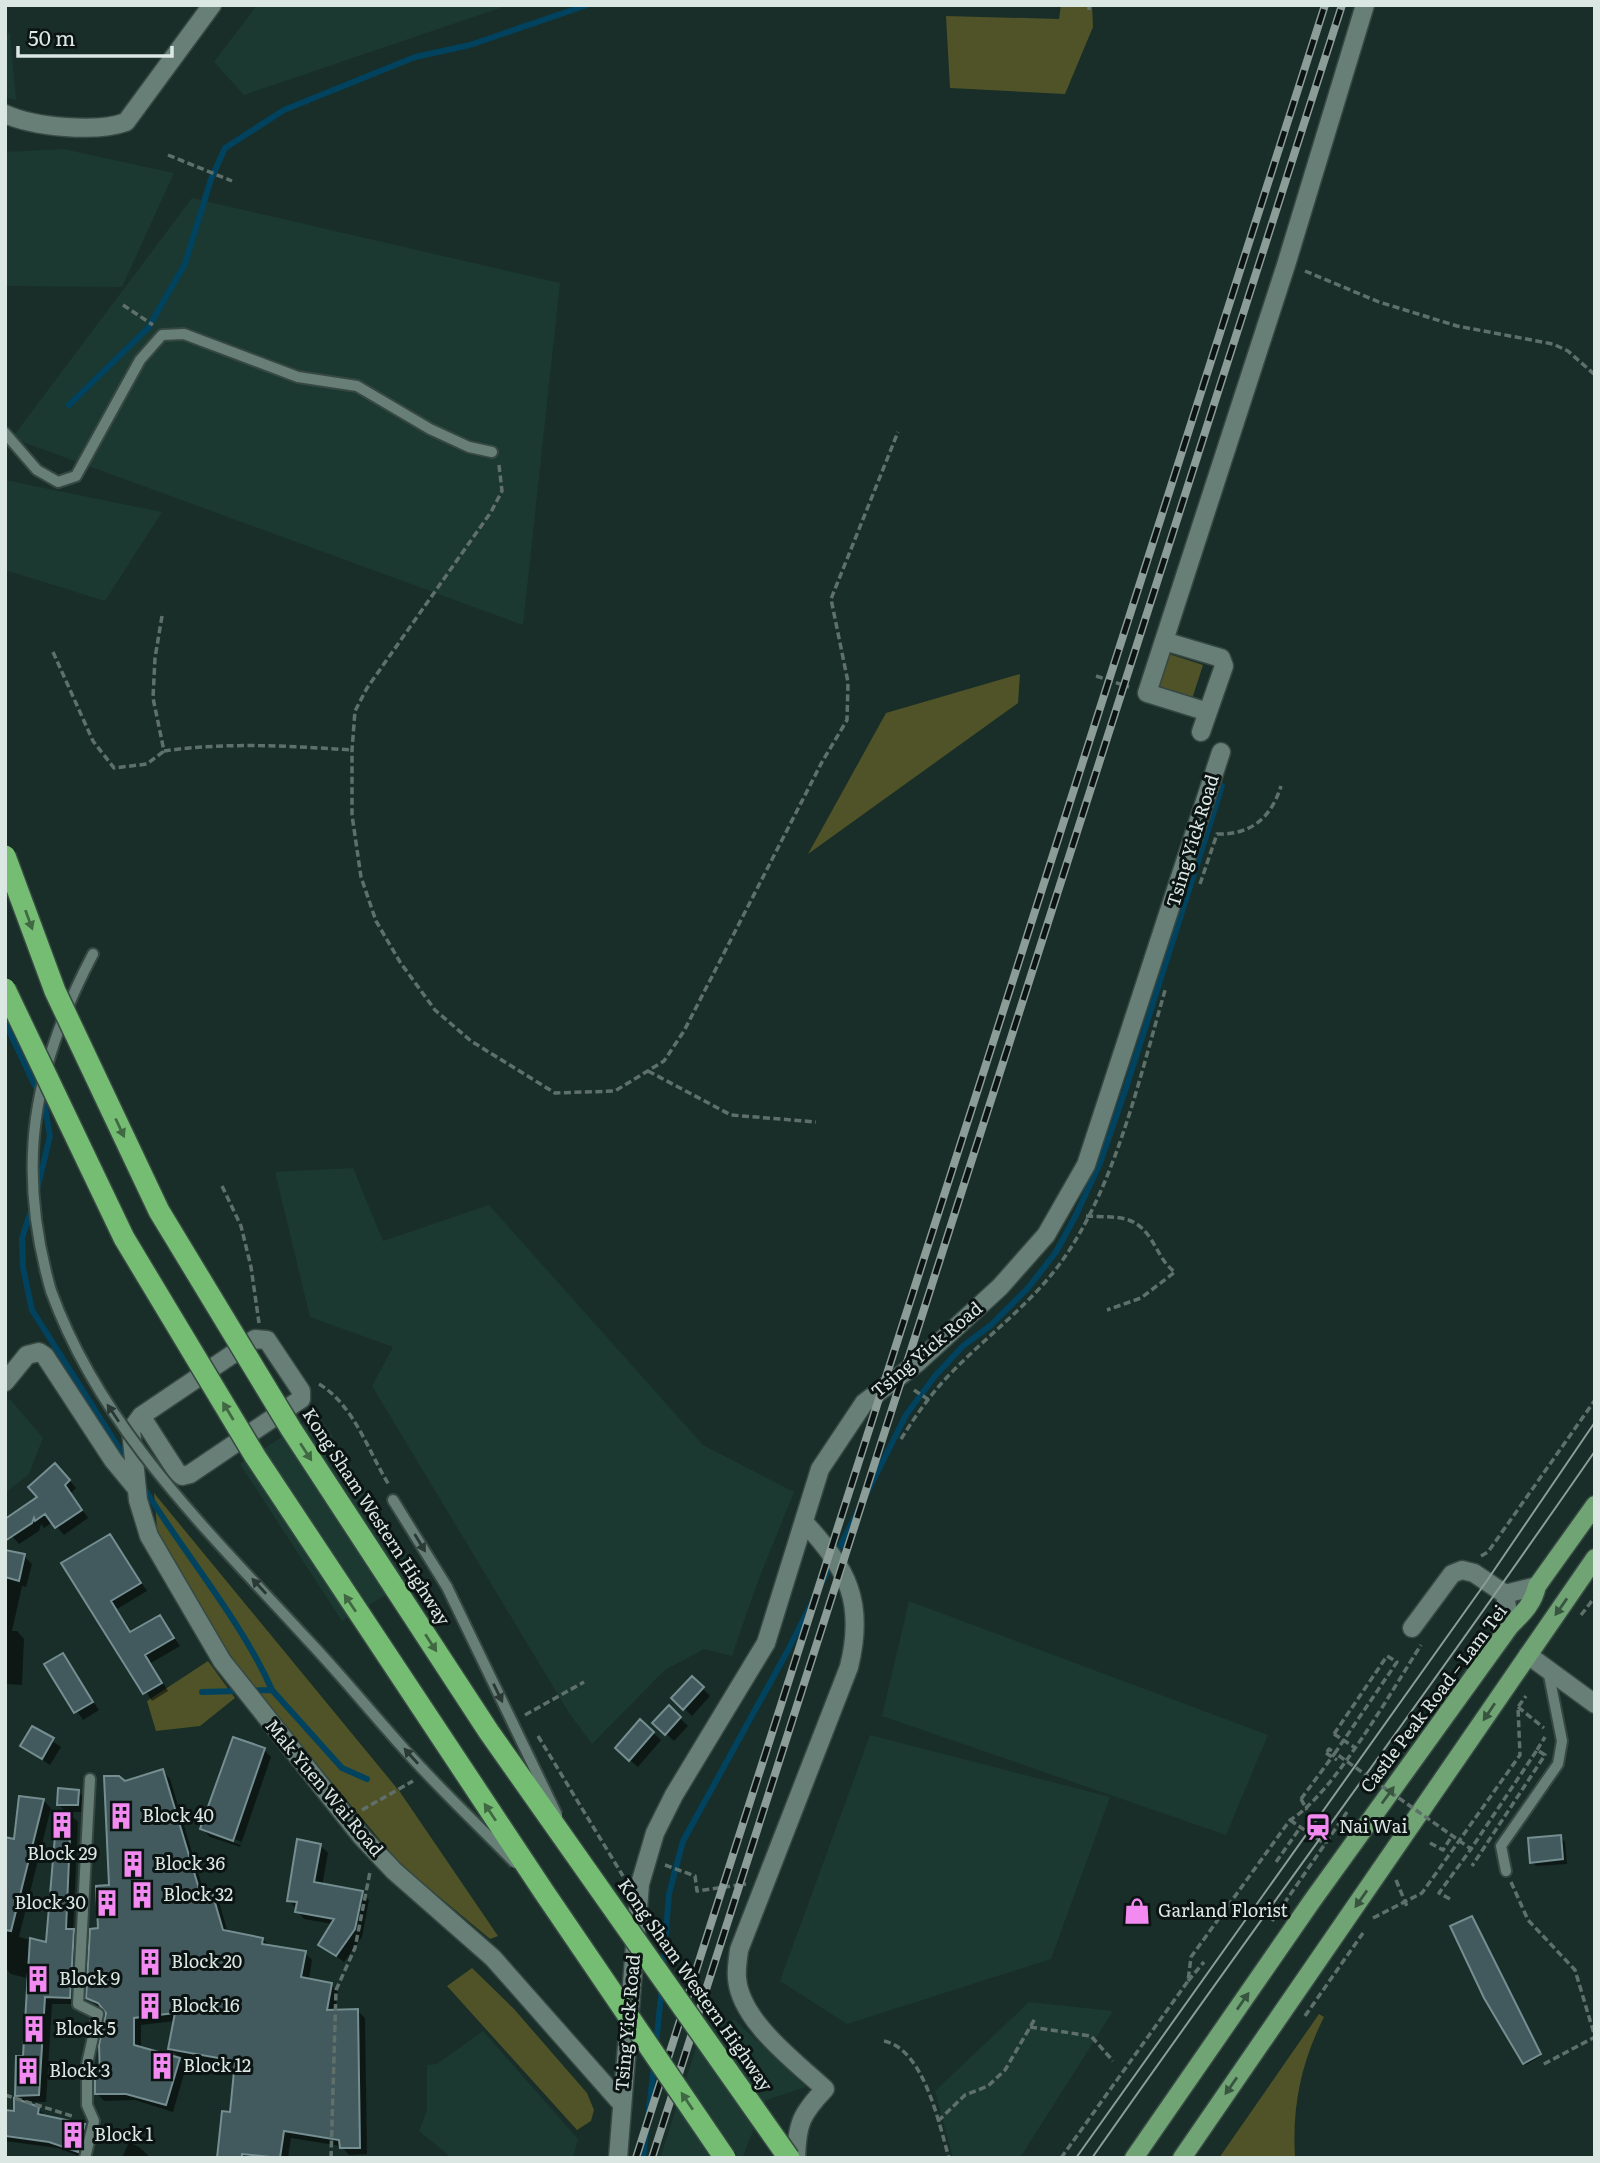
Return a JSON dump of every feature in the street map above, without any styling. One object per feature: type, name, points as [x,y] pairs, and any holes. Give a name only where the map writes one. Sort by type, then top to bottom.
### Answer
[{"type":"highway","name":"Kong Sham Western Highway","points":[[5,856],[55,991],[159,1212],[291,1429],[489,1732],[789,2158]]},
{"type":"highway","points":[[5,989],[138,1261],[255,1456],[544,1892],[725,2158]]},
{"type":"main road","name":"Castle Peak Road – Lam Tei","points":[[1134,2158],[1320,1891],[1510,1626],[1526,1611],[1535,1598],[1538,1586],[1595,1505]]},
{"type":"main road","points":[[1182,2158],[1595,1558]]},
{"type":"street","points":[[5,114],[22,121],[109,128],[126,122],[212,5]]},
{"type":"street","points":[[1208,712],[1147,693],[1286,265],[1365,5]]},
{"type":"street","points":[[1164,640],[1221,658],[1224,666],[1201,732]]},
{"type":"street","name":"Tsing Yick Road","points":[[618,2158],[640,1884],[655,1833],[674,1795],[766,1643],[820,1469],[864,1403],[917,1363],[1000,1287],[1046,1235],[1086,1165],[1151,974],[1221,752]]},
{"type":"street","points":[[255,1339],[267,1340],[301,1391],[301,1399],[190,1474],[182,1476],[141,1416],[255,1339]]},
{"type":"street","points":[[5,1382],[27,1355],[39,1352],[45,1356],[120,1471],[137,1489]]},
{"type":"street","name":"Mak Yuen Wai Road","points":[[141,1416],[131,1430],[137,1489],[149,1536],[222,1661],[361,1836],[394,1871],[493,1958],[621,2103]]},
{"type":"street","points":[[796,2158],[796,2133],[802,2115],[825,2089],[767,2035],[748,2008],[737,1979],[739,1950],[849,1667],[857,1636],[847,1579],[826,1546],[804,1522]]},
{"type":"street","points":[[1420,1632],[1452,1574],[1462,1570],[1474,1573],[1505,1594],[1510,1626]]},
{"type":"street","points":[[1505,1594],[1538,1586]]},
{"type":"street","points":[[1528,1655],[1595,1704]]},
{"type":"lane","points":[[5,433],[37,470],[58,482],[76,476],[140,360],[162,335],[184,334],[298,377],[357,386],[430,429],[469,447],[492,452]]},
{"type":"lane","points":[[93,954],[51,1048],[33,1130],[34,1210],[51,1291],[76,1352],[95,1386],[172,1492],[332,1665],[415,1762],[544,1892]]},
{"type":"lane","points":[[393,1500],[447,1587],[581,1862]]},
{"type":"lane","points":[[1506,1871],[1501,1846],[1558,1764],[1562,1752],[1546,1669]]},
{"type":"lane","points":[[85,2158],[94,2122],[87,2105],[87,2064],[98,2014],[78,2004],[89,1779]]},
{"type":"path","points":[[168,155],[232,181]]},
{"type":"path","points":[[1286,265],[1379,302],[1457,326],[1530,337],[1553,344],[1568,351],[1595,375]]},
{"type":"path","points":[[123,304],[167,335]]},
{"type":"path","points":[[492,452],[500,467],[502,491],[491,512],[367,688],[355,711],[352,815],[361,877],[376,921],[400,962],[435,1010],[471,1041],[555,1093],[615,1091],[664,1061],[684,1031],[822,762],[847,720],[848,682],[831,599],[898,432]]},
{"type":"path","points":[[162,616],[155,658],[153,698],[164,751]]},
{"type":"path","points":[[53,652],[93,741],[114,768],[147,764],[164,751],[266,745],[352,750]]},
{"type":"path","points":[[1096,676],[1147,693]]},
{"type":"path","points":[[1199,887],[1217,834],[1230,835],[1257,826],[1272,809],[1281,786]]},
{"type":"path","points":[[901,1439],[951,1372],[1012,1319],[1063,1260],[1086,1216],[1132,1103],[1169,979]]},
{"type":"path","points":[[648,1071],[731,1115],[816,1122]]},
{"type":"path","points":[[222,1186],[241,1226],[251,1267],[261,1339]]},
{"type":"path","points":[[1086,1216],[1133,1219],[1149,1234],[1163,1260],[1175,1272],[1141,1298],[1107,1310]]},
{"type":"path","points":[[914,1390],[929,1400]]},
{"type":"path","points":[[1483,1553],[1489,1552],[1595,1400]]},
{"type":"path","points":[[1574,1624],[1595,1597]]},
{"type":"path","name":"Castle Peak Road – Lam Tei","points":[[1061,2158],[1188,1981],[1191,1957],[1290,1820],[1307,1810],[1354,1747],[1420,1632]]},
{"type":"path","points":[[1307,1810],[1301,1800],[1335,1753],[1397,1662],[1387,1656],[1334,1734],[1354,1747]]},
{"type":"path","points":[[1302,2021],[1375,1914],[1422,1893],[1520,1755],[1518,1707],[1546,1669]]},
{"type":"path","points":[[1450,1899],[1439,1893],[1549,1732],[1518,1707]]},
{"type":"path","points":[[1337,1760],[1326,1753],[1329,1749],[1471,1849]]},
{"type":"path","points":[[1472,1866],[1545,1755],[1537,1750]]},
{"type":"path","points":[[1272,1921],[1347,1812]]},
{"type":"path","points":[[1290,1820],[1325,1844]]},
{"type":"path","points":[[1276,1862],[1300,1828]]},
{"type":"path","points":[[1430,1843],[1443,1850],[1452,1836]]},
{"type":"path","points":[[660,1863],[695,1876],[697,1891],[766,1882]]},
{"type":"path","points":[[331,2158],[336,1990],[355,1948],[370,1872],[368,1864]]},
{"type":"path","points":[[1506,1871],[1528,1920],[1575,1970],[1594,2029],[1595,2037],[1542,2065]]},
{"type":"path","points":[[1396,1880],[1408,1909]]},
{"type":"path","points":[[1188,1981],[1204,1962]]},
{"type":"path","points":[[938,2121],[965,2095],[988,2086],[1005,2070],[1036,2017]]},
{"type":"path","points":[[1030,2027],[1091,2036],[1113,2061]]},
{"type":"path","points":[[884,2041],[893,2043],[918,2070],[930,2091],[949,2158]]},
{"type":"path","points":[[5,2095],[56,2113],[94,2122]]},
{"type":"shaded area","points":[[257,5],[509,5],[244,95],[214,62]]},
{"type":"shaded area","points":[[10,33],[16,100],[5,97],[5,34]]},
{"type":"shaded area","points":[[63,149],[174,173],[122,287],[5,286],[5,152]]},
{"type":"shaded area","points":[[192,198],[560,283],[523,625],[12,438]]},
{"type":"shaded area","points":[[5,480],[162,512],[105,601],[5,570]]},
{"type":"shaded area","points":[[353,1168],[383,1241],[489,1205],[703,1445],[794,1492],[758,1581],[732,1656],[704,1649],[665,1670],[592,1744],[569,1713],[372,1386],[393,1347],[310,1317],[275,1172]]},
{"type":"shaded area","points":[[10,1399],[43,1438],[29,1474],[5,1493],[5,1402]]},
{"type":"shaded area","points":[[314,1407],[419,1575],[342,1621],[240,1464],[307,1421],[304,1415]]},
{"type":"shaded area","points":[[909,1601],[1268,1735],[1226,1835],[882,1716]]},
{"type":"shaded area","points":[[870,1735],[1110,1797],[1051,1959],[847,2024],[780,1981]]},
{"type":"shaded area","points":[[1029,2002],[1113,2011],[1020,2158],[953,2158],[935,2091]]},
{"type":"shaded area","points":[[735,2020],[806,2087],[766,2100],[742,2158],[660,2158],[705,2021]]},
{"type":"shaded area","points":[[483,2031],[578,2139],[573,2158],[452,2158],[419,2131],[427,2110],[427,2065],[437,2064]]},
{"type":"green space","points":[[1061,5],[1092,5],[1093,27],[1065,94],[950,88],[946,16],[1059,19]]},
{"type":"green space","points":[[1166,653],[1203,665],[1192,699],[1155,686]]},
{"type":"green space","points":[[1020,674],[1018,703],[808,854],[886,713]]},
{"type":"green space","points":[[154,1493],[400,1792],[498,1936],[490,1939],[401,1865],[241,1674],[158,1539]]},
{"type":"green space","points":[[208,1661],[235,1698],[200,1726],[156,1731],[147,1701]]},
{"type":"green space","points":[[472,1968],[514,2009],[587,2093],[594,2110],[591,2121],[577,2130],[447,1986]]},
{"type":"green space","points":[[1319,2014],[1324,2017],[1309,2051],[1297,2103],[1295,2158],[1219,2158]]},
{"type":"building","points":[[55,1463],[70,1480],[65,1485],[82,1510],[55,1528],[45,1514],[35,1521],[34,1518],[32,1523],[5,1541],[5,1519],[37,1497],[28,1487]]},
{"type":"building","points":[[110,1534],[141,1583],[111,1601],[130,1632],[160,1615],[174,1638],[145,1655],[162,1683],[143,1694],[61,1563]]},
{"type":"building","points":[[5,1550],[25,1554],[19,1581],[5,1577]]},
{"type":"building","points":[[63,1653],[93,1702],[74,1713],[44,1664]]},
{"type":"building","points":[[692,1676],[704,1687],[683,1710],[671,1698]]},
{"type":"building","points":[[669,1705],[681,1717],[665,1735],[652,1723]]},
{"type":"building","points":[[640,1719],[654,1732],[629,1761],[615,1748]]},
{"type":"building","points":[[32,1726],[54,1738],[42,1759],[20,1746]]},
{"type":"building","points":[[233,1737],[265,1748],[233,1841],[200,1829]]},
{"type":"building","points":[[163,1769],[200,1892],[211,1889],[223,1930],[263,1938],[262,1944],[306,1951],[301,1977],[332,1983],[327,2010],[358,2009],[360,2148],[340,2148],[339,2140],[284,2131],[280,2158],[242,2154],[242,2158],[217,2158],[222,2111],[230,2112],[235,2061],[168,2049],[175,2013],[134,2018],[134,2045],[180,2058],[166,2105],[126,2094],[95,2094],[95,2075],[100,2075],[99,2045],[106,2013],[98,2003],[86,1998],[90,1929],[98,1928],[96,1886],[109,1885],[104,1776],[119,1776],[125,1781]]},
{"type":"building","points":[[58,1788],[79,1790],[78,1805],[57,1805]]},
{"type":"building","points":[[19,1796],[44,1799],[11,1931],[5,1930],[5,1837],[14,1839]]},
{"type":"building","points":[[57,1812],[71,1813],[66,1929],[74,1929],[70,1998],[45,1997],[39,2095],[15,2096],[16,2056],[23,2056],[30,1938],[46,1942]]},
{"type":"building","points":[[1561,1835],[1563,1859],[1530,1863],[1528,1838]]},
{"type":"building","points":[[297,1839],[321,1844],[314,1882],[363,1891],[355,1929],[336,1956],[318,1945],[334,1919],[295,1912],[297,1902],[287,1901]]},
{"type":"building","points":[[1472,1916],[1541,2054],[1523,2064],[1484,1998],[1450,1926]]},
{"type":"building","points":[[14,2098],[39,2107],[38,2114],[85,2124],[78,2152],[49,2142],[5,2136],[5,2110],[14,2111]]},
{"type":"waterway","points":[[69,405],[148,328],[185,264],[211,179],[225,148],[284,110],[415,57],[470,45],[587,5]]},
{"type":"waterway","points":[[663,1968],[669,1894],[683,1841],[787,1652],[906,1415],[935,1376],[963,1346],[991,1325],[1028,1288],[1056,1252],[1076,1215],[1100,1163],[1126,1088],[1222,786]]},
{"type":"waterway","points":[[5,1022],[45,1107],[50,1136],[36,1194]]},
{"type":"waterway","points":[[32,1208],[22,1238],[23,1268],[32,1310],[129,1464]]},
{"type":"waterway","points":[[142,1485],[228,1612],[272,1690]]},
{"type":"waterway","points":[[202,1692],[272,1690],[342,1768],[367,1779]]},
{"type":"waterway","points":[[656,2045],[662,1986]]},
{"type":"waterway","points":[[643,2158],[654,2066]]},
{"type":"tram line","points":[[1076,2158],[1486,1582],[1595,1422]]},
{"type":"tram line","points":[[1092,2158],[1471,1629],[1595,1451]]},
{"type":"railway","points":[[636,2158],[1325,5]]},
{"type":"railway","points":[[652,2158],[1342,5]]},
{"type":"place","name":"Block 40","points":[[121,1816]]},
{"type":"place","name":"Block 29","points":[[62,1825]]},
{"type":"place","name":"Nai Wai","points":[[1318,1827]]},
{"type":"place","name":"Block 36","points":[[133,1864]]},
{"type":"place","name":"Block 32","points":[[142,1895]]},
{"type":"place","name":"Block 30","points":[[107,1903]]},
{"type":"place","name":"Garland Florist","points":[[1137,1911]]},
{"type":"place","name":"Block 20","points":[[150,1962]]},
{"type":"place","name":"Block 9","points":[[38,1979]]},
{"type":"place","name":"Block 16","points":[[150,2006]]},
{"type":"place","name":"Block 5","points":[[34,2029]]},
{"type":"place","name":"Block 12","points":[[162,2066]]},
{"type":"place","name":"Block 3","points":[[28,2071]]},
{"type":"place","name":"Block 1","points":[[73,2135]]}]
